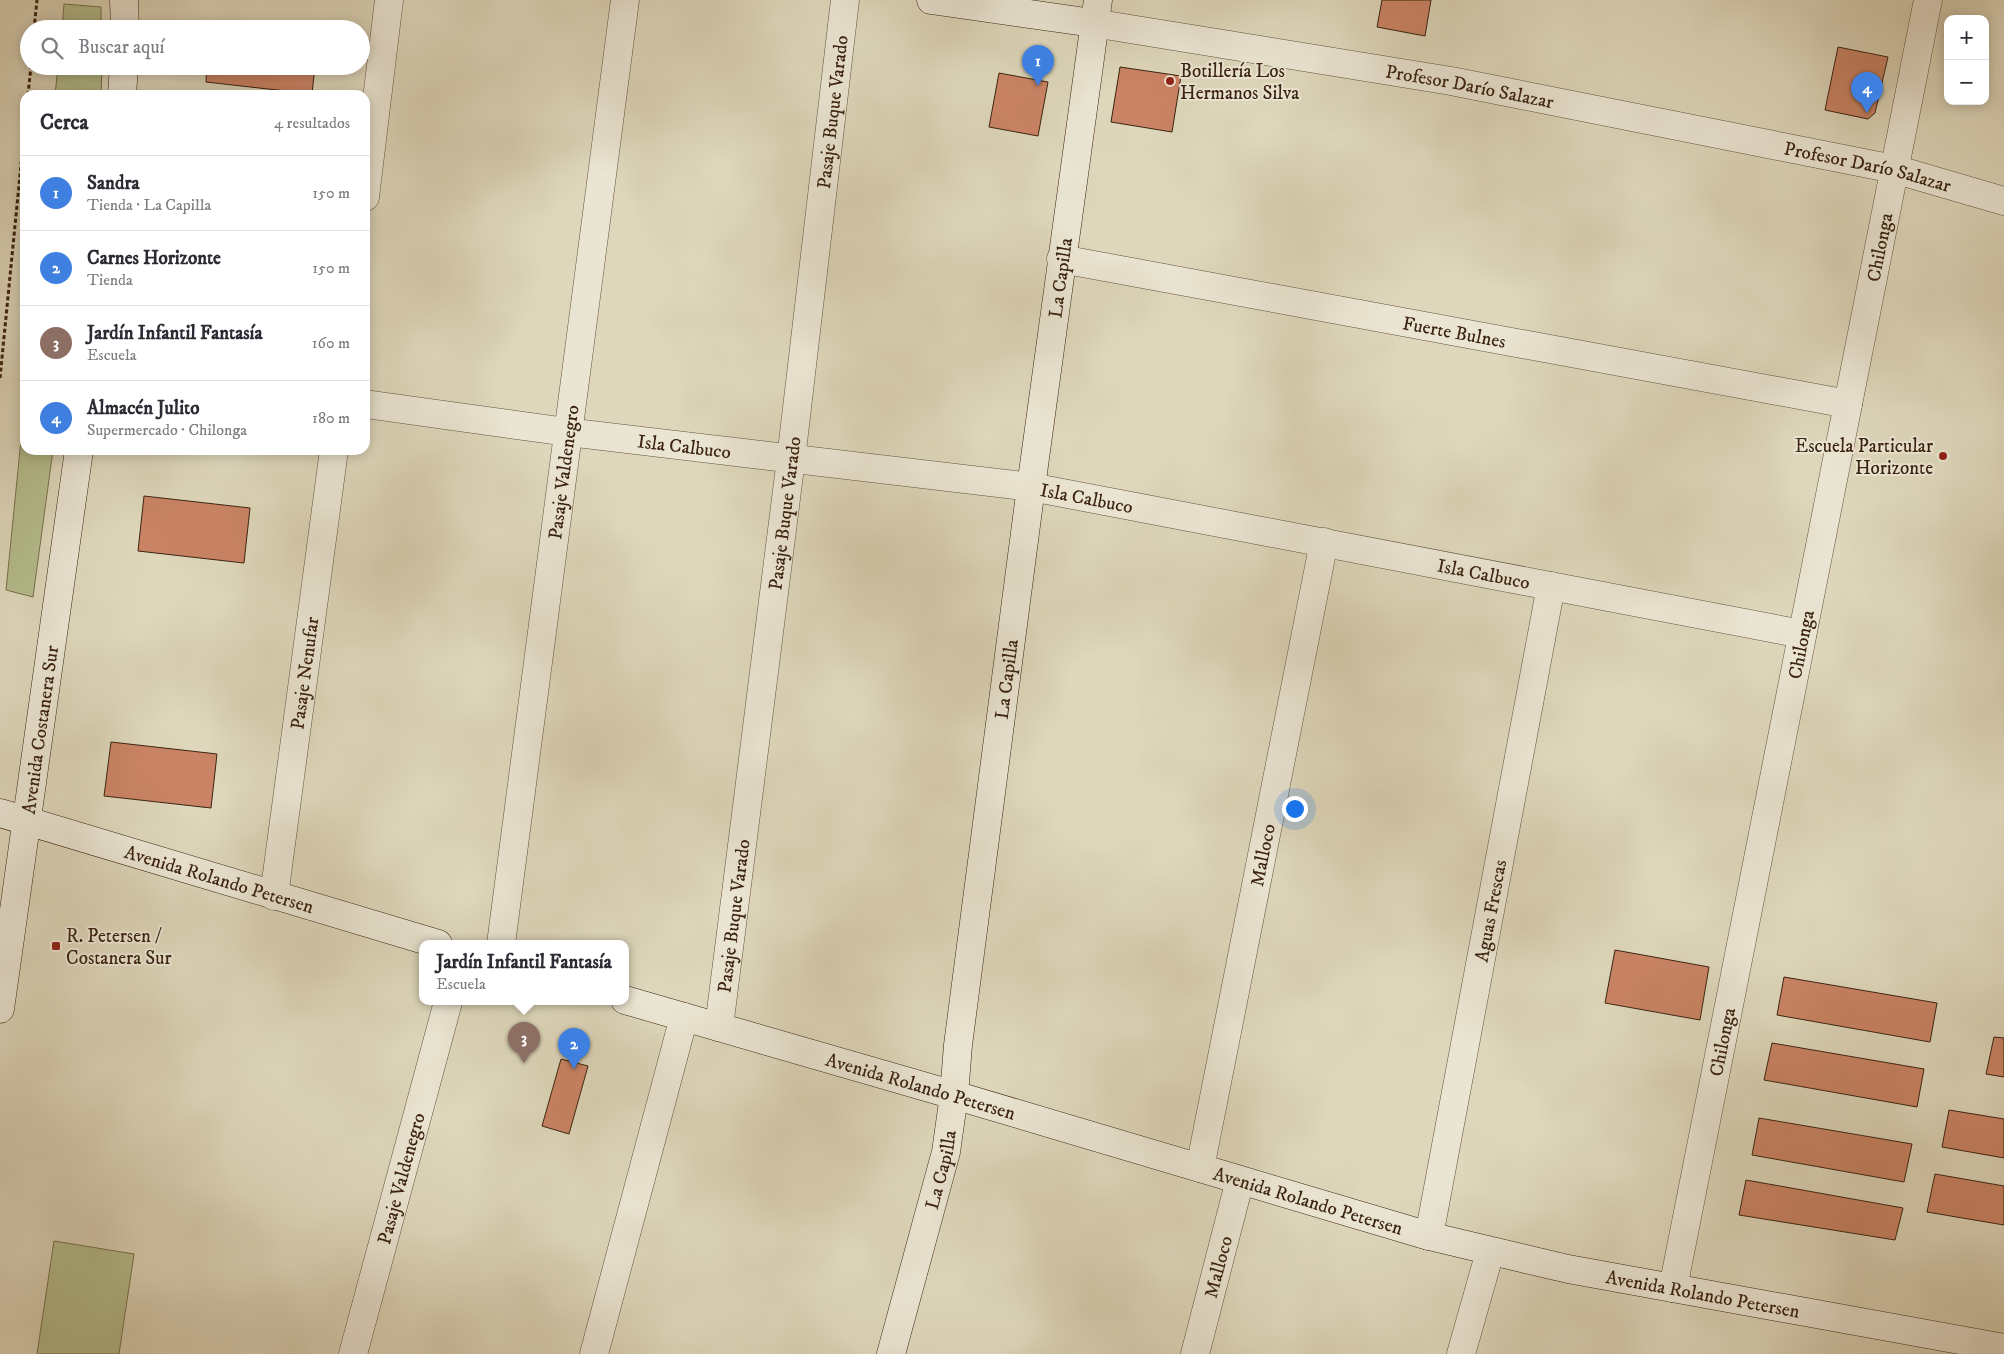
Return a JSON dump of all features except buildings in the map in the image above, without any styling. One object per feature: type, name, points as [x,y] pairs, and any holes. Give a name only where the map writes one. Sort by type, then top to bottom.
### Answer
[{"type":"street","points":[[124,0],[124,20]]},
{"type":"street","points":[[370,157],[389,0]]},
{"type":"street","name":"Pasaje Valdenegro","points":[[502,940],[625,0]]},
{"type":"street","name":"Pasaje Buque Varado","points":[[719,1027],[791,460],[845,0]]},
{"type":"street","name":"Profesor Darío Salazar","points":[[931,0],[1095,11],[1894,169],[2004,201]]},
{"type":"street","name":"Chilonga","points":[[1673,1288],[1928,0]]},
{"type":"street","name":"La Capilla","points":[[892,1354],[944,1159],[954,1095],[958,1044],[1030,487],[1095,11]]},
{"type":"street","points":[[122,90],[123,75]]},
{"type":"street","name":"Fuerte Bulnes","points":[[1062,259],[1848,404]]},
{"type":"street","name":"Isla Calbuco","points":[[370,405],[791,460],[1030,487],[1802,634]]},
{"type":"street","name":"Avenida Costanera Sur","points":[[0,1009],[78,455]]},
{"type":"street","name":"Pasaje Nenufar","points":[[274,896],[333,455]]},
{"type":"street","name":"Malloco","points":[[1200,1168],[1324,542]]},
{"type":"street","name":"Aguas Frescas","points":[[1429,1236],[1551,586]]},
{"type":"street","name":"Avenida Rolando Petersen","points":[[0,812],[26,822],[424,940]]},
{"type":"street","name":"Avenida Rolando Petersen","points":[[629,1001],[1429,1236],[1490,1252],[1568,1269],[2004,1348]]},
{"type":"street","name":"Pasaje Valdenegro","points":[[353,1354],[447,1005]]},
{"type":"street","points":[[594,1354],[684,1017]]},
{"type":"street","name":"Malloco","points":[[1195,1354],[1240,1180]]},
{"type":"street","points":[[1461,1354],[1490,1252]]},
{"type":"path","points":[[35,20],[37,0]]},
{"type":"path","points":[[29,90],[30,75]]},
{"type":"path","points":[[0,378],[20,175]]},
{"type":"green space","points":[[64,4],[101,7],[101,20],[63,20]]},
{"type":"green space","points":[[57,75],[102,75],[101,90],[56,90]]},
{"type":"green space","points":[[20,450],[20,455],[52,455],[33,597],[6,590]]},
{"type":"green space","points":[[54,1241],[134,1254],[119,1354],[37,1354]]},
{"type":"place","name":"Botillería Los Hermanos Silva","points":[[1170,81]]},
{"type":"place","name":"Sandra","points":[[1038,86]]},
{"type":"place","name":"Almacén Julito","points":[[1867,113]]},
{"type":"place","name":"Escuela Particular Horizonte","points":[[1943,456]]},
{"type":"place","name":"R. Petersen / Costanera Sur","points":[[56,946]]},
{"type":"place","name":"Jardín Infantil Fantasía","points":[[524,1063]]},
{"type":"place","name":"Carnes Horizonte","points":[[574,1069]]}]
